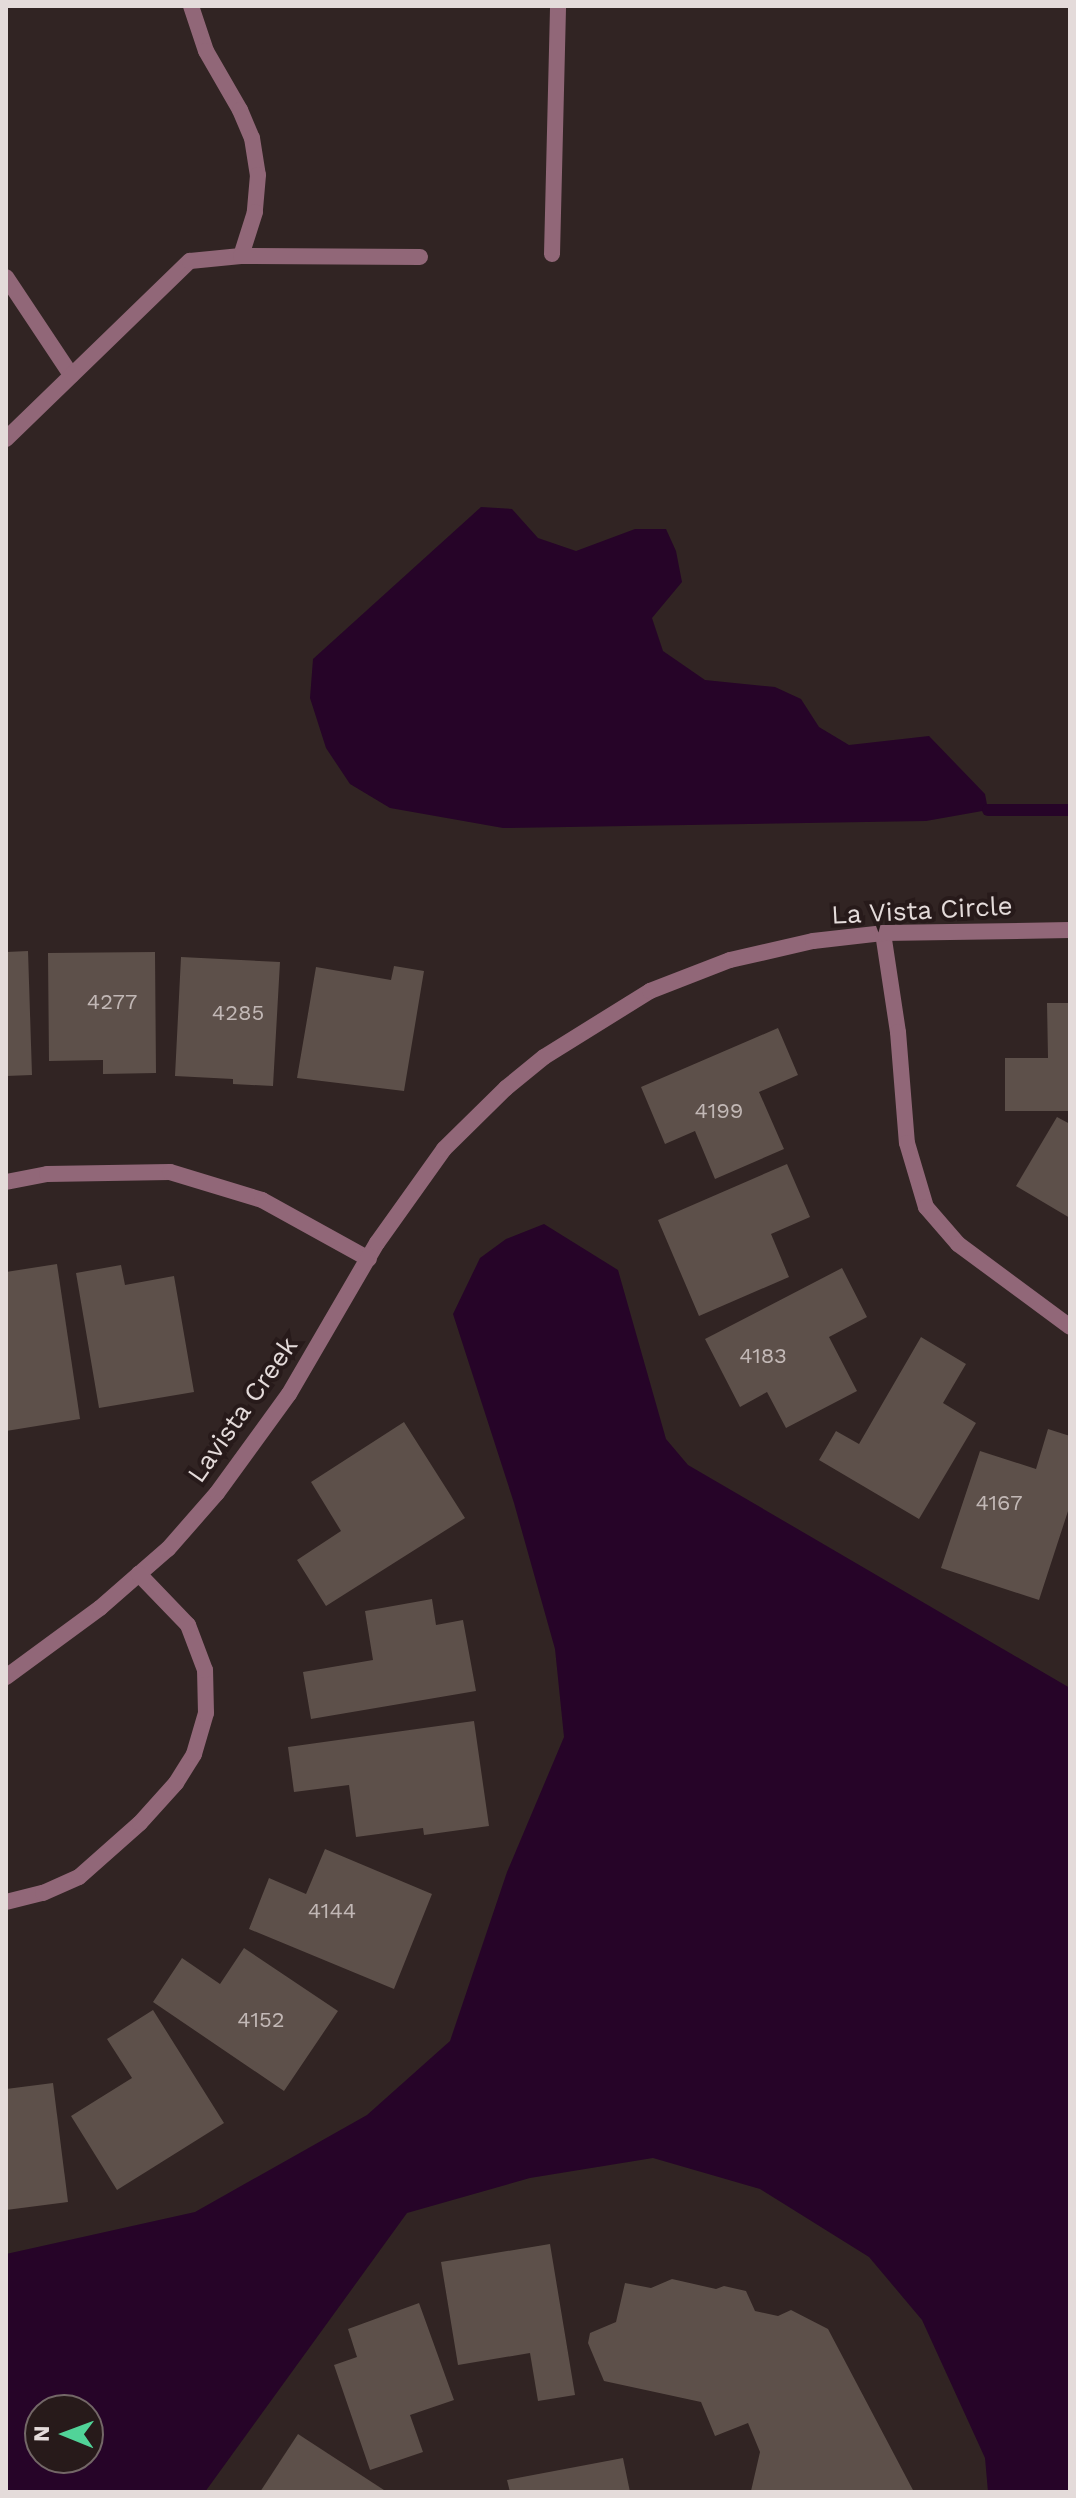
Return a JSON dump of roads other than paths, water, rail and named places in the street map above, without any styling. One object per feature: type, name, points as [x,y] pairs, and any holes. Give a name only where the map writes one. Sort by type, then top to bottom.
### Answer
[{"type":"street","points":[[191,6],[206,51],[252,138],[258,175],[255,212],[241,256]]},
{"type":"street","points":[[552,254],[558,6]]},
{"type":"street","points":[[6,439],[190,261],[241,256],[420,257]]},
{"type":"street","points":[[6,277],[71,375]]},
{"type":"street","name":"La Vista Circle","points":[[369,1259],[377,1243],[444,1149],[506,1088],[544,1057],[650,991],[730,960],[813,941],[883,933],[1070,930]]},
{"type":"street","points":[[883,933],[898,1032],[907,1143],[926,1207],[958,1244],[1070,1327]]},
{"type":"street","points":[[6,1182],[47,1174],[170,1172],[262,1200],[369,1259]]},
{"type":"street","name":"Lavista Creek","points":[[139,1574],[168,1549],[217,1493],[289,1394],[369,1259]]},
{"type":"street","points":[[6,1677],[100,1608],[139,1574],[188,1625],[205,1670],[206,1713],[194,1754],[176,1783],[140,1823],[79,1877],[43,1893],[6,1902]]},
{"type":"waterway","points":[[988,810],[1070,810]]}]
